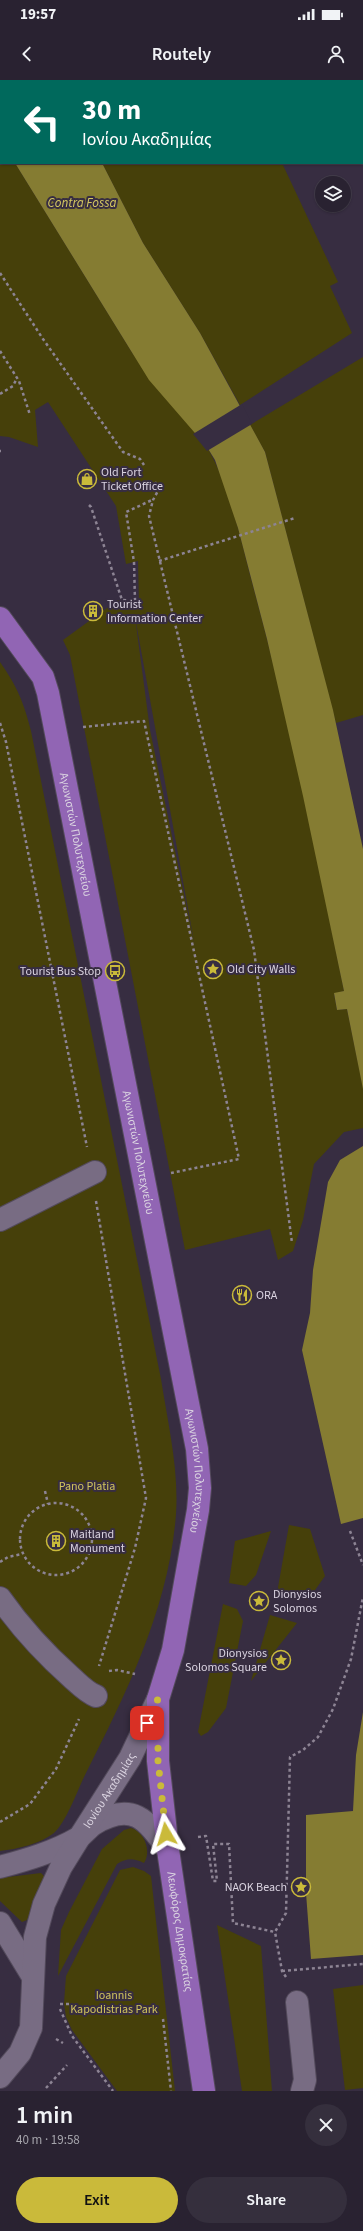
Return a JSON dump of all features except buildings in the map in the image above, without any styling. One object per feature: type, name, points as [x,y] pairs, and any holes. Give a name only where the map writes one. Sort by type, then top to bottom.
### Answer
[{"type":"main road","name":"Αγωνιστών Πολυτεχνείου","points":[[0,618],[43,677],[48,693],[197,1449],[200,1488],[194,1533],[173,1650],[158,1699]]},
{"type":"main road","name":"Λεωφόρος Δημοκρατίας","points":[[158,1699],[158,1761],[168,1850],[204,2091]]},
{"type":"street","points":[[0,1220],[94,1173]]},
{"type":"street","points":[[0,1598],[28,1635],[54,1662],[93,1695]]},
{"type":"street","name":"Ιονίου Ακαδημίας","points":[[0,2077],[15,2060],[24,2046],[31,2028],[34,1949],[40,1917],[61,1867],[130,1758],[158,1699]]},
{"type":"street","name":"Ιονίου Ακαδημίας","points":[[79,1838],[93,1825],[106,1818],[123,1813],[136,1814],[154,1828],[168,1850]]},
{"type":"street","points":[[0,1867],[26,1860],[79,1838]]},
{"type":"street","points":[[0,1923],[34,1980]]},
{"type":"street","points":[[298,2002],[305,2080],[302,2091]]},
{"type":"path","points":[[0,273],[43,339],[123,452],[140,459],[144,464]]},
{"type":"path","points":[[0,351],[17,378],[26,399],[30,415]]},
{"type":"path","points":[[0,394],[13,386],[17,378]]},
{"type":"path","points":[[155,482],[159,489],[153,500],[149,516],[254,950],[292,1243]]},
{"type":"path","points":[[88,505],[91,507],[122,600],[135,601],[134,562],[126,512],[153,500]]},
{"type":"path","points":[[159,561],[295,518]]},
{"type":"path","points":[[81,728],[144,721],[239,1159],[168,1174]]},
{"type":"path","points":[[0,723],[6,742],[94,1173],[146,1498],[135,1548],[93,1695],[56,1770],[30,1804],[0,1822]]},
{"type":"path","points":[[45,1491],[48,1504]]},
{"type":"path","points":[[60,1503],[73,1506],[83,1514],[90,1525],[93,1538],[91,1550],[85,1561],[76,1570],[58,1576],[40,1572],[29,1564],[22,1554],[19,1542],[21,1529],[27,1518],[36,1509],[48,1504],[60,1503]]},
{"type":"path","points":[[350,1531],[363,1565]]},
{"type":"path","points":[[0,1562],[8,1557],[22,1554]]},
{"type":"path","points":[[298,2002],[282,1972],[275,1932],[286,1913],[290,1757],[303,1750],[318,1737],[333,1709],[351,1659],[363,1597]]},
{"type":"path","points":[[104,1672],[117,1670],[135,1674]]},
{"type":"path","points":[[198,1836],[206,1836],[213,1881],[217,1881],[213,1844],[229,1844],[233,1923],[275,1932]]},
{"type":"path","points":[[282,1972],[363,1964]]},
{"type":"path","points":[[58,2004],[71,2004]]},
{"type":"path","points":[[32,2010],[62,2010],[63,2017],[72,2036],[113,2091]]},
{"type":"path","points":[[163,2019],[171,2091]]},
{"type":"path","points":[[46,2088],[67,2065]]},
{"type":"green space","points":[[0,164],[16,164],[133,354],[207,447],[223,481],[235,517],[267,640],[313,840],[344,991],[334,994],[337,1010],[347,1009],[363,1087],[363,1128],[344,1132],[314,1164],[303,1220],[293,1251],[278,1260],[270,1229],[185,1250],[70,655],[63,640],[118,600],[124,604],[139,603],[138,561],[126,564],[116,506],[48,402],[35,410],[38,447],[9,437],[0,436]],"holes":[[[135,617],[195,947],[150,730]]]},
{"type":"green space","points":[[103,164],[282,164],[338,282],[330,286],[352,333],[240,405],[200,333],[143,243]]},
{"type":"green space","points":[[363,357],[363,715],[336,723],[265,452],[250,425]]},
{"type":"green space","name":"Pano Platia","points":[[0,662],[19,695],[26,712],[31,731],[161,1379],[172,1446],[177,1497],[172,1549],[165,1583],[155,1617],[130,1682],[63,1822],[54,1833],[42,1840],[14,1849],[0,1851]]},
{"type":"green space","points":[[289,1525],[310,1529],[325,1576],[308,1600],[277,1593]]},
{"type":"green space","points":[[271,1531],[256,1575],[246,1586],[229,1583],[235,1541]]},
{"type":"green space","points":[[223,1604],[237,1609],[243,1621],[226,1708],[208,1732],[201,1736],[198,1732]]},
{"type":"green space","points":[[270,1615],[297,1623],[251,1681]]},
{"type":"green space","points":[[131,1828],[140,1833],[147,1847],[144,1863],[130,1859],[117,1864],[58,1976],[61,1930],[69,1912],[102,1849],[124,1830]]},
{"type":"green space","name":"Ioannis Kapodistrias Park","points":[[133,1867],[144,1871],[151,1876],[175,2091],[117,2091],[72,2030],[66,2017],[64,2003],[66,1976],[120,1870]]},
{"type":"green space","points":[[41,1873],[47,1879],[27,1920],[22,1922],[0,1901],[0,1878]]},
{"type":"green space","points":[[217,1925],[261,1946],[272,2091],[242,2091]]},
{"type":"green space","points":[[363,1985],[363,2088],[345,2090],[333,1989]]},
{"type":"water","name":"Contra Fossa","points":[[16,164],[103,164],[143,243],[200,333],[265,452],[333,710],[363,849],[363,1089],[347,1009],[337,1010],[334,993],[344,991],[303,796],[267,639],[238,528],[215,460],[207,447],[149,380]]},
{"type":"water","points":[[363,1146],[363,1518],[341,1524],[302,1350],[310,1313],[313,1270],[328,1182],[340,1160]]},
{"type":"water","points":[[363,1712],[363,1955],[311,1959],[306,1893],[306,1815],[353,1811],[356,1755]]},
{"type":"pier","points":[[242,404],[252,424],[207,451],[193,434]]},
{"type":"place","name":"Old Fort Ticket Office","points":[[87,479]]},
{"type":"place","name":"Tourist Information Center","points":[[93,611]]},
{"type":"place","name":"Old City Walls","points":[[213,969]]},
{"type":"place","name":"Tourist Bus Stop","points":[[115,971]]},
{"type":"place","name":"ORA","points":[[242,1295]]},
{"type":"place","name":"Maitland Monument","points":[[56,1541]]},
{"type":"place","name":"Dionysios Solomos","points":[[259,1601]]},
{"type":"place","name":"Dionysios Solomos Square","points":[[281,1660]]},
{"type":"place","name":"NAOK Beach","points":[[301,1887]]},
{"type":"route","points":[[147,1723],[158,1699],[158,1761],[166,1834]]}]
